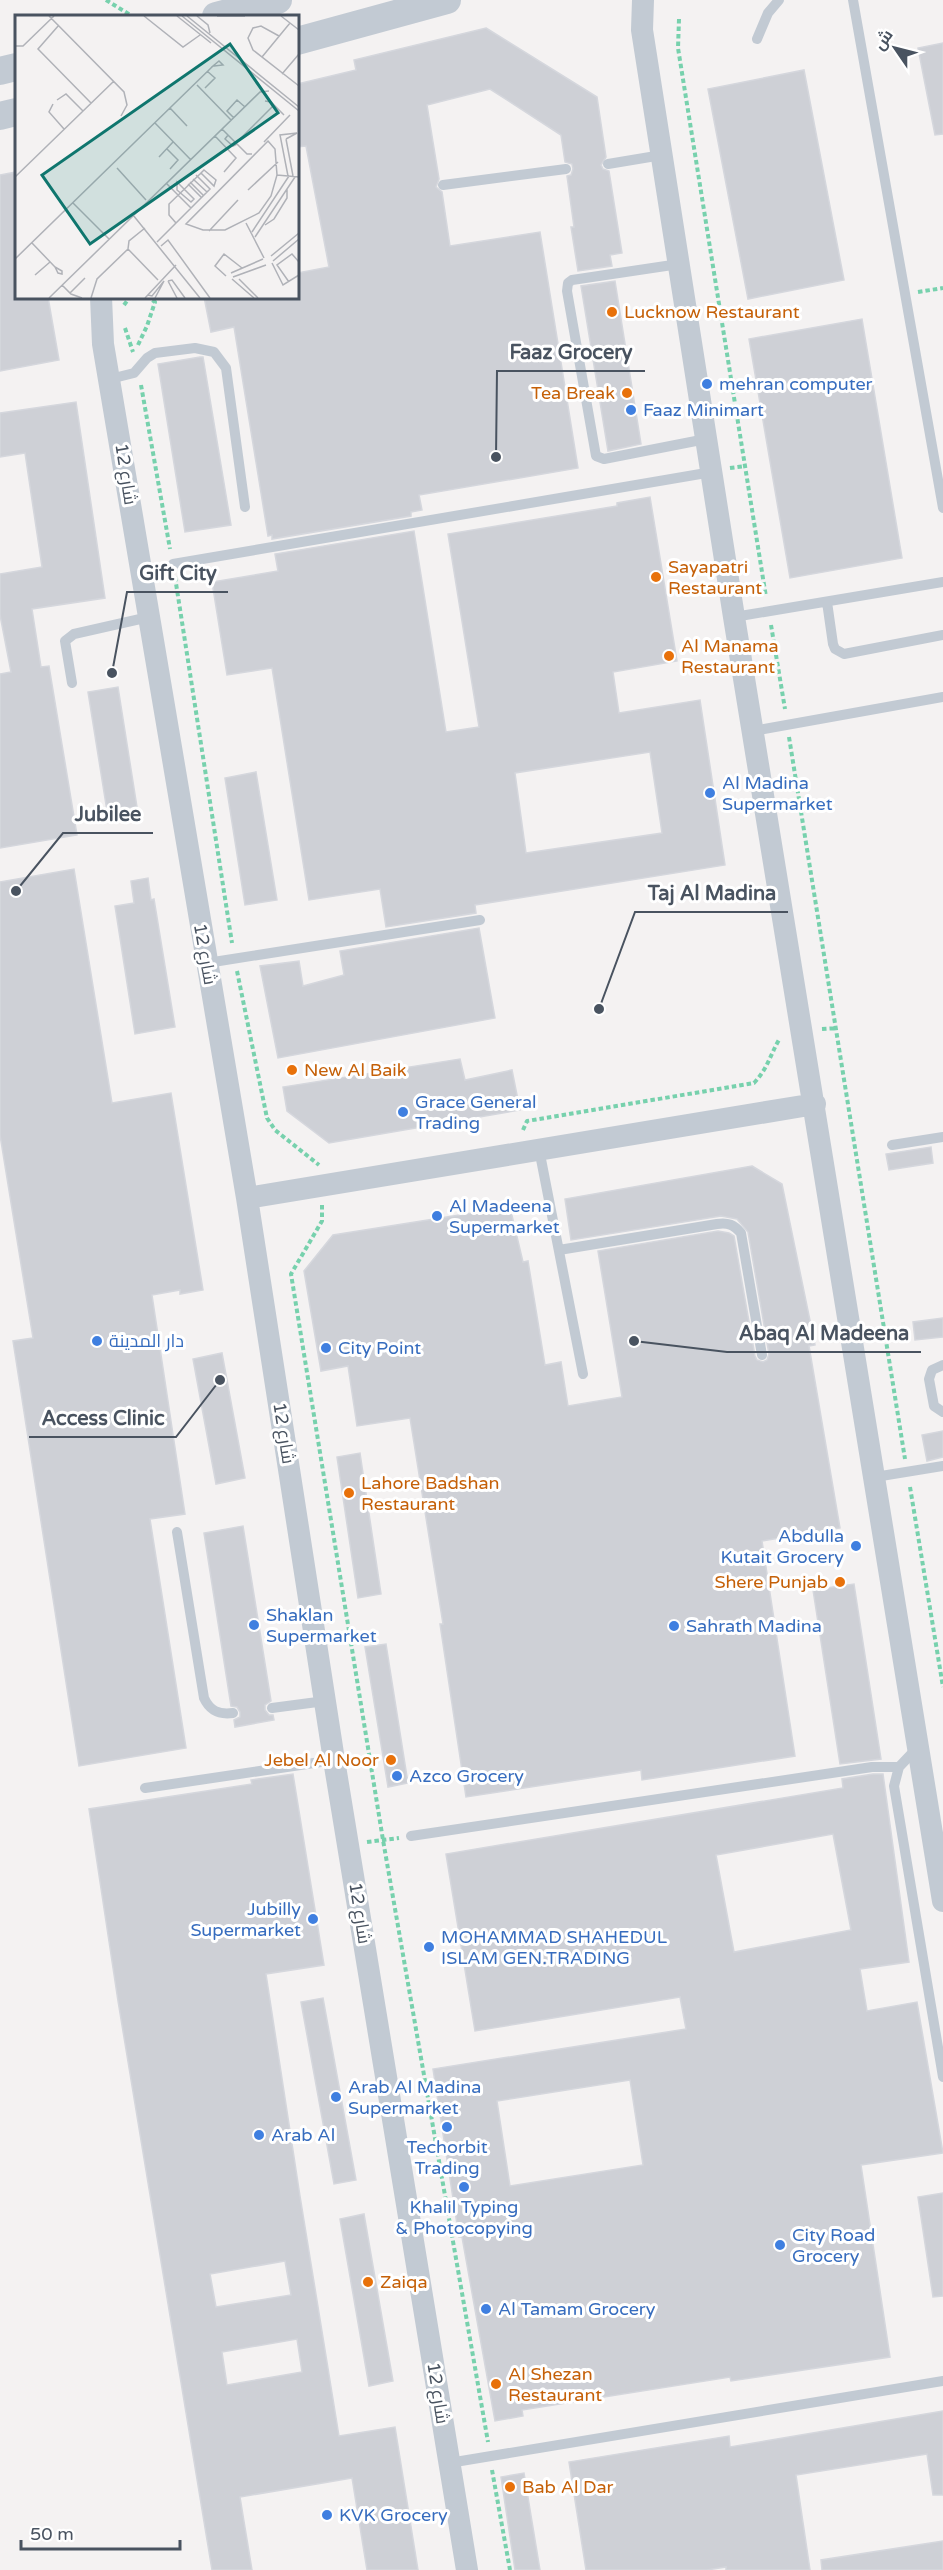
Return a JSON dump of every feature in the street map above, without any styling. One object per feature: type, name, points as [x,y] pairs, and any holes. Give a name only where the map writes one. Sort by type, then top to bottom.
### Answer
[{"type":"street","points":[[220,15],[278,0]]},
{"type":"street","points":[[298,40],[447,0]]},
{"type":"street","points":[[625,0],[642,30]]},
{"type":"street","points":[[643,0],[642,30],[734,617],[943,1901]]},
{"type":"street","points":[[0,71],[15,67]]},
{"type":"street","points":[[0,116],[15,112]]},
{"type":"street","name":"شارع 12","points":[[101,298],[101,329],[247,1197],[334,1760],[467,2570]]},
{"type":"street","points":[[247,1197],[815,1104]]},
{"type":"lane","points":[[757,39],[768,13],[779,0]]},
{"type":"lane","points":[[853,0],[943,508]]},
{"type":"lane","points":[[608,164],[662,155]]},
{"type":"lane","points":[[443,185],[566,169]]},
{"type":"lane","points":[[679,264],[572,280],[568,283],[567,291],[596,456],[604,459],[706,439]]},
{"type":"lane","points":[[110,379],[129,375],[155,353],[195,348],[214,352],[226,368],[245,507]]},
{"type":"lane","points":[[173,564],[712,472]]},
{"type":"lane","points":[[734,617],[943,582]]},
{"type":"lane","points":[[827,602],[833,644],[844,654],[943,635]]},
{"type":"lane","points":[[72,683],[65,641],[74,634],[150,617]]},
{"type":"lane","points":[[753,731],[943,697]]},
{"type":"lane","points":[[207,963],[480,920]]},
{"type":"lane","points":[[892,1145],[943,1137]]},
{"type":"lane","points":[[532,1151],[559,1250],[583,1374]]},
{"type":"lane","points":[[559,1250],[717,1224],[726,1223],[735,1226],[741,1233],[762,1355]]},
{"type":"lane","points":[[943,1365],[932,1370],[928,1379],[934,1406],[943,1412]]},
{"type":"lane","points":[[875,1478],[943,1466]]},
{"type":"lane","points":[[177,1532],[204,1698],[209,1707],[217,1713],[233,1713]]},
{"type":"lane","points":[[272,1708],[326,1701]]},
{"type":"lane","points":[[918,1746],[898,1767],[894,1786],[943,2077]]},
{"type":"lane","points":[[145,1788],[334,1760]]},
{"type":"lane","points":[[411,1836],[872,1767],[898,1767]]},
{"type":"lane","points":[[449,2463],[943,2381]]},
{"type":"path","points":[[106,0],[130,15]]},
{"type":"path","points":[[679,19],[678,48],[943,1687]]},
{"type":"path","points":[[905,294],[943,288]]},
{"type":"path","points":[[124,314],[123,303],[129,298]]},
{"type":"path","points":[[134,354],[155,302],[149,298]]},
{"type":"path","points":[[124,325],[138,369],[173,564],[234,958],[267,1118],[275,1130],[319,1165],[322,1221],[291,1274],[383,1840],[510,2570]]},
{"type":"path","points":[[532,1151],[523,1129],[527,1121],[754,1083],[765,1071],[780,1038],[803,1032],[837,1028]]},
{"type":"path","points":[[349,1845],[411,1836]]},
{"type":"building","points":[[486,28],[597,97],[606,157],[601,165],[603,169],[609,171],[622,253],[610,255],[612,266],[578,271],[571,227],[574,227],[567,176],[571,175],[573,169],[572,164],[565,162],[561,135],[490,89],[427,105],[439,179],[436,187],[442,192],[450,246],[540,232],[578,468],[419,495],[422,510],[411,512],[411,516],[272,539],[272,535],[268,536],[234,327],[211,332],[204,298],[298,298],[298,273],[329,267],[306,146],[298,147],[298,84],[356,70],[354,60]]},
{"type":"building","points":[[943,43],[943,134],[935,135],[918,48]]},
{"type":"building","points":[[804,70],[844,280],[748,299],[708,89]]},
{"type":"building","points":[[15,172],[15,298],[48,298],[59,360],[0,371],[0,175]]},
{"type":"building","points":[[615,281],[641,444],[608,451],[581,286]]},
{"type":"building","points":[[862,319],[902,558],[790,578],[749,339]]},
{"type":"building","points":[[203,357],[231,525],[185,532],[158,364]]},
{"type":"building","points":[[76,402],[105,598],[32,609],[41,667],[49,666],[77,835],[0,848],[0,674],[11,672],[0,615],[0,574],[42,567],[25,453],[0,457],[0,413]]},
{"type":"building","points":[[650,497],[677,661],[613,672],[619,713],[700,700],[725,865],[475,905],[476,913],[386,927],[380,889],[309,900],[272,668],[227,675],[212,582],[278,571],[275,554],[414,531],[446,732],[479,727],[448,534],[617,506],[617,503]],"holes":[[[650,752],[662,833],[526,853],[515,773]]]},
{"type":"building","points":[[118,687],[137,807],[107,811],[88,692]]},
{"type":"building","points":[[256,772],[277,900],[245,905],[225,778]]},
{"type":"building","points":[[74,869],[112,1103],[171,1093],[203,1290],[180,1294],[180,1290],[152,1295],[185,1514],[150,1519],[186,1748],[79,1766],[13,1341],[33,1338],[0,1135],[0,882]]},
{"type":"building","points":[[148,878],[151,900],[154,899],[175,1027],[135,1034],[115,906],[134,903],[131,881]]},
{"type":"building","points":[[479,928],[495,1018],[278,1058],[260,966],[299,961],[303,986],[344,975],[340,951]]},
{"type":"building","points":[[460,1059],[465,1080],[512,1070],[520,1110],[329,1143],[287,1111],[283,1087]]},
{"type":"building","points":[[931,1147],[933,1163],[889,1170],[886,1154]]},
{"type":"building","points":[[752,1166],[782,1184],[815,1345],[809,1346],[840,1528],[762,1541],[795,1756],[642,1780],[641,1770],[466,1797],[440,1624],[443,1624],[410,1418],[357,1426],[348,1366],[321,1371],[304,1271],[333,1235],[510,1207],[523,1262],[528,1261],[545,1365],[561,1362],[568,1406],[622,1397],[598,1251],[718,1231],[734,1236],[755,1356],[757,1360],[763,1362],[767,1360],[769,1354],[748,1232],[737,1219],[721,1216],[571,1240],[565,1199]]},
{"type":"building","points":[[943,1318],[943,1337],[915,1340],[913,1322]]},
{"type":"building","points":[[222,1353],[245,1478],[216,1484],[193,1359]]},
{"type":"building","points":[[943,1431],[943,1457],[927,1461],[922,1435]]},
{"type":"building","points":[[360,1453],[381,1594],[358,1598],[337,1457]]},
{"type":"building","points":[[243,1526],[271,1701],[265,1705],[265,1710],[269,1715],[273,1715],[274,1720],[235,1727],[234,1720],[240,1717],[240,1712],[237,1707],[231,1706],[204,1533]]},
{"type":"building","points":[[854,1584],[881,1759],[840,1764],[813,1590]]},
{"type":"building","points":[[386,1644],[408,1783],[388,1787],[365,1647]]},
{"type":"building","points":[[293,1774],[324,1965],[266,1974],[339,2436],[395,2427],[418,2570],[367,2570],[352,2478],[240,2497],[252,2570],[212,2570],[118,2001],[89,1809],[252,1784],[251,1780]],"holes":[[[285,2261],[291,2295],[216,2307],[210,2274]],[[297,2339],[302,2372],[227,2385],[222,2352]]]},
{"type":"building","points":[[883,1774],[909,1962],[860,1969],[867,2011],[917,2002],[943,2153],[861,2165],[890,2357],[731,2381],[730,2377],[522,2410],[523,2416],[495,2421],[462,2237],[459,2237],[433,2069],[686,2029],[680,1997],[475,2031],[446,1854],[843,1788],[842,1779]],"holes":[[[833,1834],[851,1930],[734,1952],[716,1855]],[[630,2080],[643,2165],[510,2186],[497,2101]]]},
{"type":"building","points":[[323,1998],[356,2180],[334,2184],[301,2002]]},
{"type":"building","points":[[943,2193],[943,2296],[933,2297],[918,2197]]},
{"type":"building","points":[[364,2214],[393,2381],[369,2386],[340,2219]]},
{"type":"building","points":[[943,2411],[943,2495],[933,2495],[927,2454],[796,2475],[810,2570],[726,2570],[726,2567],[707,2570],[586,2570],[569,2462],[729,2436],[730,2447]]},
{"type":"building","points":[[524,2473],[540,2570],[515,2570],[501,2477]]},
{"type":"building","points":[[943,2541],[943,2570],[822,2570],[821,2560]]},
{"type":"place","name":"Lucknow Restaurant","points":[[612,312]]},
{"type":"place","name":"mehran computer","points":[[707,384]]},
{"type":"place","name":"Tea Break","points":[[627,393]]},
{"type":"place","name":"Faaz Minimart","points":[[631,410]]},
{"type":"place","name":"Faaz Grocery","points":[[496,457]]},
{"type":"place","name":"Sayapatri Restaurant","points":[[656,577]]},
{"type":"place","name":"Al Manama Restaurant","points":[[669,656]]},
{"type":"place","name":"Gift City","points":[[112,673]]},
{"type":"place","name":"Al Madina Supermarket","points":[[710,793]]},
{"type":"place","name":"Jubilee","points":[[16,891]]},
{"type":"place","name":"Taj Al Madina","points":[[599,1009]]},
{"type":"place","name":"New Al Baik","points":[[292,1070]]},
{"type":"place","name":"Grace General Trading","points":[[403,1112]]},
{"type":"place","name":"Al Madeena Supermarket","points":[[437,1216]]},
{"type":"place","name":"دار المدينة","points":[[97,1341]]},
{"type":"place","name":"Abaq Al Madeena","points":[[634,1341]]},
{"type":"place","name":"City Point","points":[[326,1348]]},
{"type":"place","name":"Access Clinic","points":[[220,1380]]},
{"type":"place","name":"Lahore Badshan Restaurant","points":[[349,1493]]},
{"type":"place","name":"Abdulla Kutait Grocery","points":[[856,1546]]},
{"type":"place","name":"Shere Punjab","points":[[840,1582]]},
{"type":"place","name":"Shaklan Supermarket","points":[[254,1625]]},
{"type":"place","name":"Sahrath Madina","points":[[674,1626]]},
{"type":"place","name":"Jebel Al Noor","points":[[391,1760]]},
{"type":"place","name":"Azco Grocery","points":[[397,1776]]},
{"type":"place","name":"Jubilly Supermarket","points":[[313,1919]]},
{"type":"place","name":"MOHAMMAD SHAHEDUL ISLAM GEN.TRADING","points":[[429,1947]]},
{"type":"place","name":"Arab Al Madina Supermarket","points":[[336,2097]]},
{"type":"place","name":"Techorbit Trading","points":[[447,2127]]},
{"type":"place","name":"Arab Al","points":[[259,2135]]},
{"type":"place","name":"Khalil Typing & Photocopying","points":[[464,2187]]},
{"type":"place","name":"City Road Grocery","points":[[780,2245]]},
{"type":"place","name":"Zaiqa","points":[[368,2282]]},
{"type":"place","name":"Al Tamam Grocery","points":[[486,2309]]},
{"type":"place","name":"Al Shezan Restaurant","points":[[496,2384]]},
{"type":"place","name":"Bab Al Dar","points":[[510,2487]]},
{"type":"place","name":"KVK Grocery","points":[[327,2515]]}]
